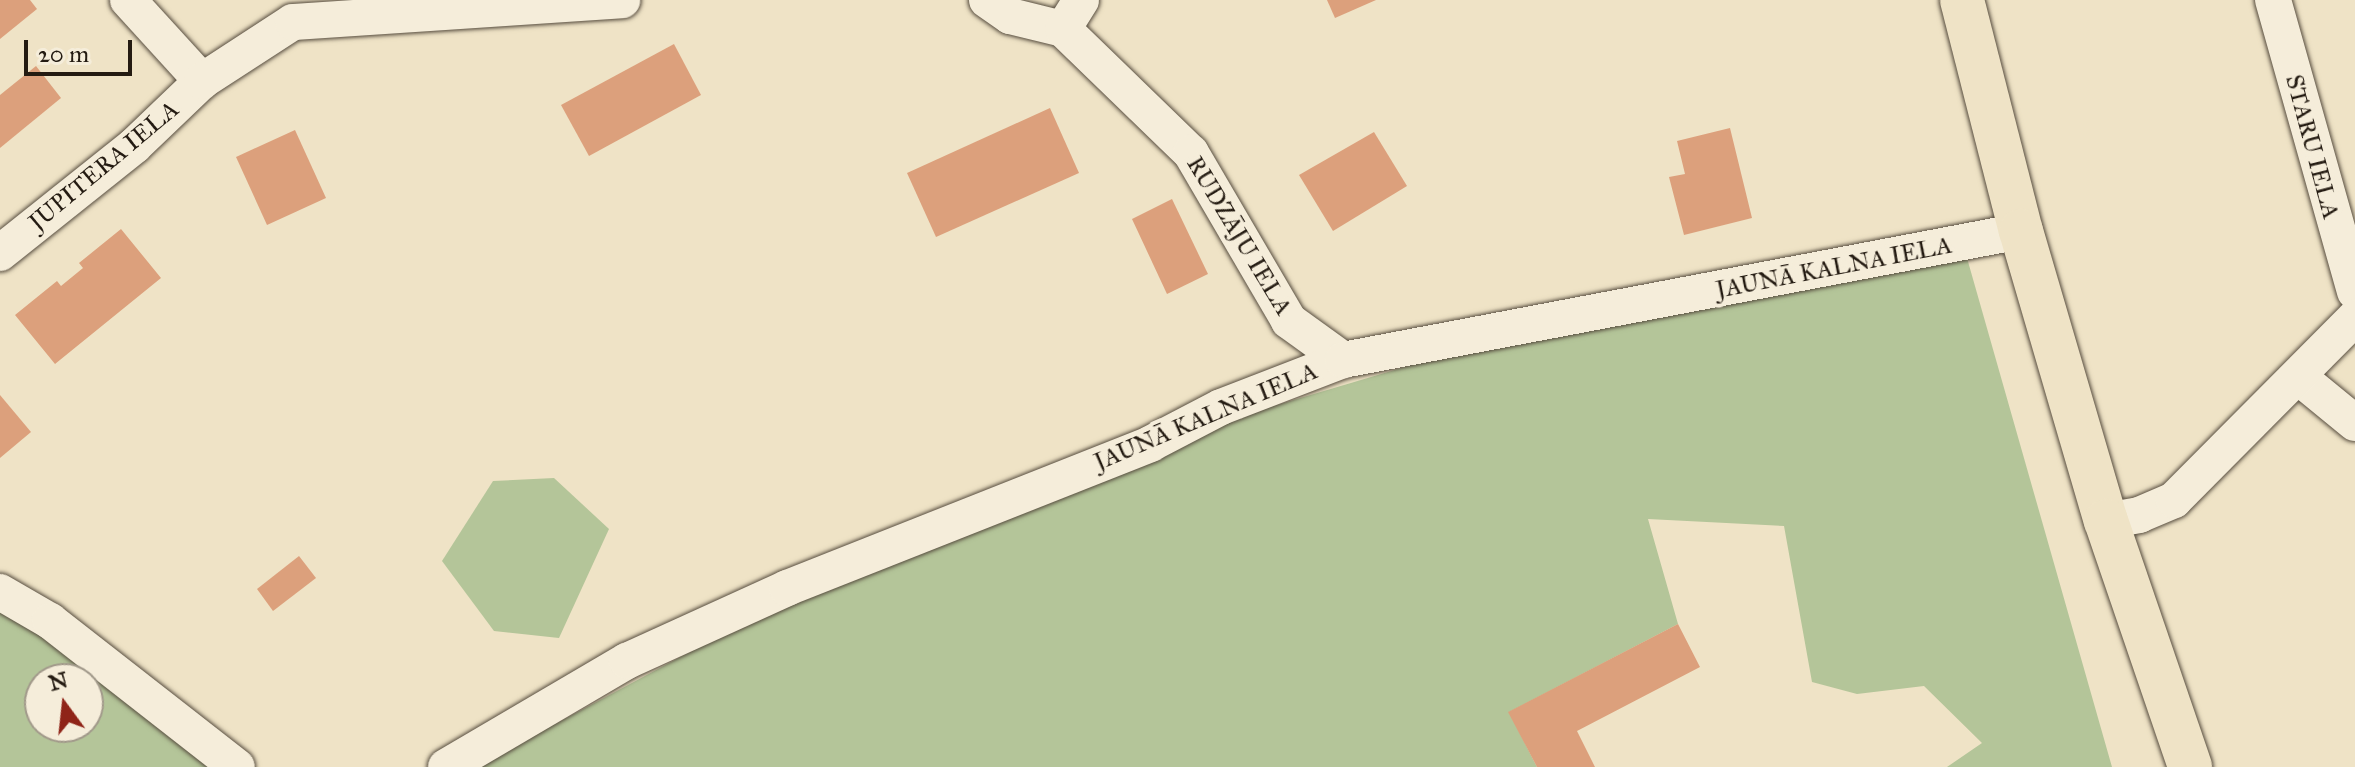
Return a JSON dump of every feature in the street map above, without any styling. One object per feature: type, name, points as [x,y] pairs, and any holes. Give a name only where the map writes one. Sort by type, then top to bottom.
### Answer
[{"type":"main road","points":[[1962,0],[2021,231],[2106,521],[2190,767]]},
{"type":"street","points":[[128,0],[202,81]]},
{"type":"street","name":"JUPITERA IELA","points":[[0,253],[134,146],[202,81],[293,22],[622,0]]},
{"type":"street","name":"RUDZĀJU IELA","points":[[987,0],[1010,16],[1072,14],[1191,153],[1289,321],[1343,360]]},
{"type":"street","name":"STARU IELA","points":[[2273,0],[2355,292]]},
{"type":"street","name":"JAUNĀ KALNA IELA","points":[[446,767],[627,661],[787,588],[1150,444],[1221,407],[1343,360],[2021,231]]},
{"type":"street","points":[[2106,521],[2139,515],[2174,500],[2300,378],[2355,318]]},
{"type":"street","points":[[2300,378],[2355,423]]},
{"type":"street","points":[[0,592],[50,621],[211,752],[237,767]]},
{"type":"green space","points":[[1967,258],[2112,767],[1947,767],[1982,743],[1924,686],[1857,694],[1812,682],[1784,526],[1648,519],[1678,624],[1509,712],[1537,767],[475,767],[729,631],[1230,419],[1435,358]]},
{"type":"green space","points":[[554,478],[609,529],[559,638],[494,631],[442,561],[493,481]]},
{"type":"green space","points":[[0,601],[83,663],[24,663],[24,743],[104,743],[104,679],[221,767],[0,767]]},
{"type":"building","points":[[0,0],[30,0],[37,9],[0,39]]},
{"type":"building","points":[[1327,0],[1376,0],[1335,18]]},
{"type":"building","points":[[674,44],[701,95],[589,156],[561,105]]},
{"type":"building","points":[[36,66],[61,98],[0,148],[0,95]]},
{"type":"building","points":[[1050,108],[1079,173],[936,237],[907,173]]},
{"type":"building","points":[[1730,128],[1752,218],[1684,235],[1669,177],[1685,174],[1677,141]]},
{"type":"building","points":[[295,130],[326,198],[267,225],[236,157]]},
{"type":"building","points":[[1374,132],[1407,186],[1333,231],[1299,175]]},
{"type":"building","points":[[1172,199],[1208,274],[1167,294],[1132,219]]},
{"type":"building","points":[[121,229],[161,278],[55,364],[15,315],[57,281],[61,286],[83,268],[79,263]]},
{"type":"building","points":[[0,395],[31,432],[0,458]]},
{"type":"building","points":[[299,556],[316,578],[273,611],[257,589]]},
{"type":"building","points":[[1678,624],[1700,667],[1577,731],[1595,767],[1537,767],[1508,712]]}]
